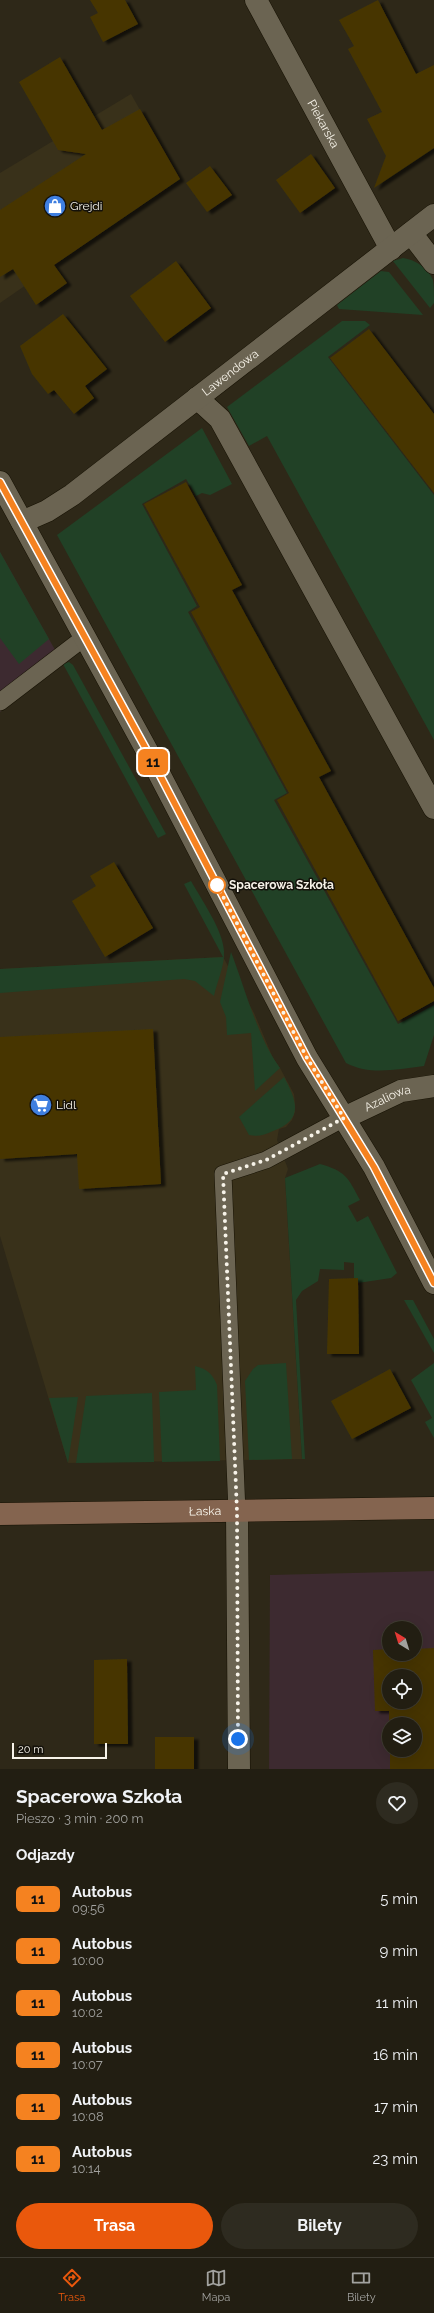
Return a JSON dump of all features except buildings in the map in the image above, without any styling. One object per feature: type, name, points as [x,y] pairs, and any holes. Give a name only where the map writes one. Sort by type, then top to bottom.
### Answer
[{"type":"street","name":"Piekarska","points":[[256,0],[391,249]]},
{"type":"street","name":"Lawendowa","points":[[22,522],[46,511],[72,495],[434,215]]},
{"type":"street","points":[[411,233],[434,263]]},
{"type":"street","points":[[198,398],[220,419],[434,808]]},
{"type":"street","points":[[0,482],[151,758],[307,1058],[374,1167],[434,1283]]},
{"type":"street","name":"Azaliowa","points":[[344,1118],[395,1093],[434,1086]]},
{"type":"street","name":"Łaska","points":[[0,1514],[237,1512],[434,1508]]},
{"type":"street","points":[[237,1512],[239,1769]]},
{"type":"lane","points":[[0,702],[85,637]]},
{"type":"lane","points":[[237,1512],[223,1174],[266,1160],[344,1118]]},
{"type":"shaded area","points":[[131,94],[179,179],[0,303],[0,173]]},
{"type":"shaded area","points":[[0,552],[63,664],[0,712]]},
{"type":"shaded area","points":[[223,957],[254,1013],[273,1058],[294,1094],[295,1112],[292,1120],[286,1127],[279,1129],[277,1140],[288,1169],[285,1178],[302,1459],[68,1463],[0,1236],[0,969]]},
{"type":"shaded area","points":[[434,1571],[434,1769],[269,1769],[270,1575]]},
{"type":"green space","points":[[403,258],[421,265],[431,276],[433,280],[434,303],[430,308],[393,261]]},
{"type":"green space","points":[[381,271],[389,272],[423,315],[339,309],[337,305]]},
{"type":"green space","points":[[342,321],[365,321],[370,325],[328,357],[434,495],[434,740],[267,436],[249,446],[227,407]]},
{"type":"green space","points":[[202,428],[232,484],[210,495],[202,493],[196,496],[186,479],[142,504],[197,606],[188,612],[287,793],[274,800],[398,1024],[434,1005],[434,1035],[424,1066],[394,1070],[375,1070],[355,1067],[346,1063],[57,535]]},
{"type":"green space","points":[[0,552],[49,639],[19,664],[0,638]]},
{"type":"green space","points":[[69,662],[73,665],[166,834],[158,838],[63,664]]},
{"type":"green space","points":[[191,881],[216,924],[223,943],[224,956],[223,962],[214,996],[195,981],[184,979],[0,993],[0,969],[223,957],[184,884]]},
{"type":"green space","points":[[231,952],[252,1013],[265,1043],[280,1068],[255,1091],[251,1033],[227,1035],[226,1017],[220,1002]]},
{"type":"green space","points":[[284,1077],[292,1094],[295,1109],[294,1115],[283,1127],[267,1134],[256,1136],[249,1135],[239,1117]]},
{"type":"green space","points":[[320,1164],[335,1169],[349,1180],[360,1200],[348,1206],[357,1222],[368,1216],[397,1273],[391,1278],[358,1283],[358,1279],[354,1278],[354,1263],[344,1262],[344,1270],[320,1269],[318,1281],[302,1291],[296,1300],[305,1459],[302,1459],[285,1178]]},
{"type":"green space","points":[[404,1300],[413,1300],[434,1339],[434,1353]]},
{"type":"green space","points":[[286,1363],[292,1459],[249,1460],[245,1381],[253,1369],[258,1365]]},
{"type":"green space","points":[[434,1363],[434,1438],[425,1422],[432,1418],[411,1380]]},
{"type":"green space","points":[[195,1366],[209,1372],[217,1385],[220,1461],[162,1462],[159,1392],[196,1390]]},
{"type":"green space","points":[[152,1393],[154,1462],[76,1463],[86,1396]]},
{"type":"green space","points":[[78,1397],[68,1463],[49,1398]]},
{"type":"bus line","name":"11","points":[[0,482],[151,758],[307,1058],[374,1167],[434,1283]]},
{"type":"place","name":"Grejdi","points":[[55,206]]},
{"type":"place","name":"Spacerowa Szkoła","points":[[217,885]]},
{"type":"place","name":"Lidl","points":[[41,1105]]},
{"type":"route","points":[[217,885],[307,1058],[344,1118],[266,1160],[223,1174],[225,1193],[237,1512],[238,1739]]}]
